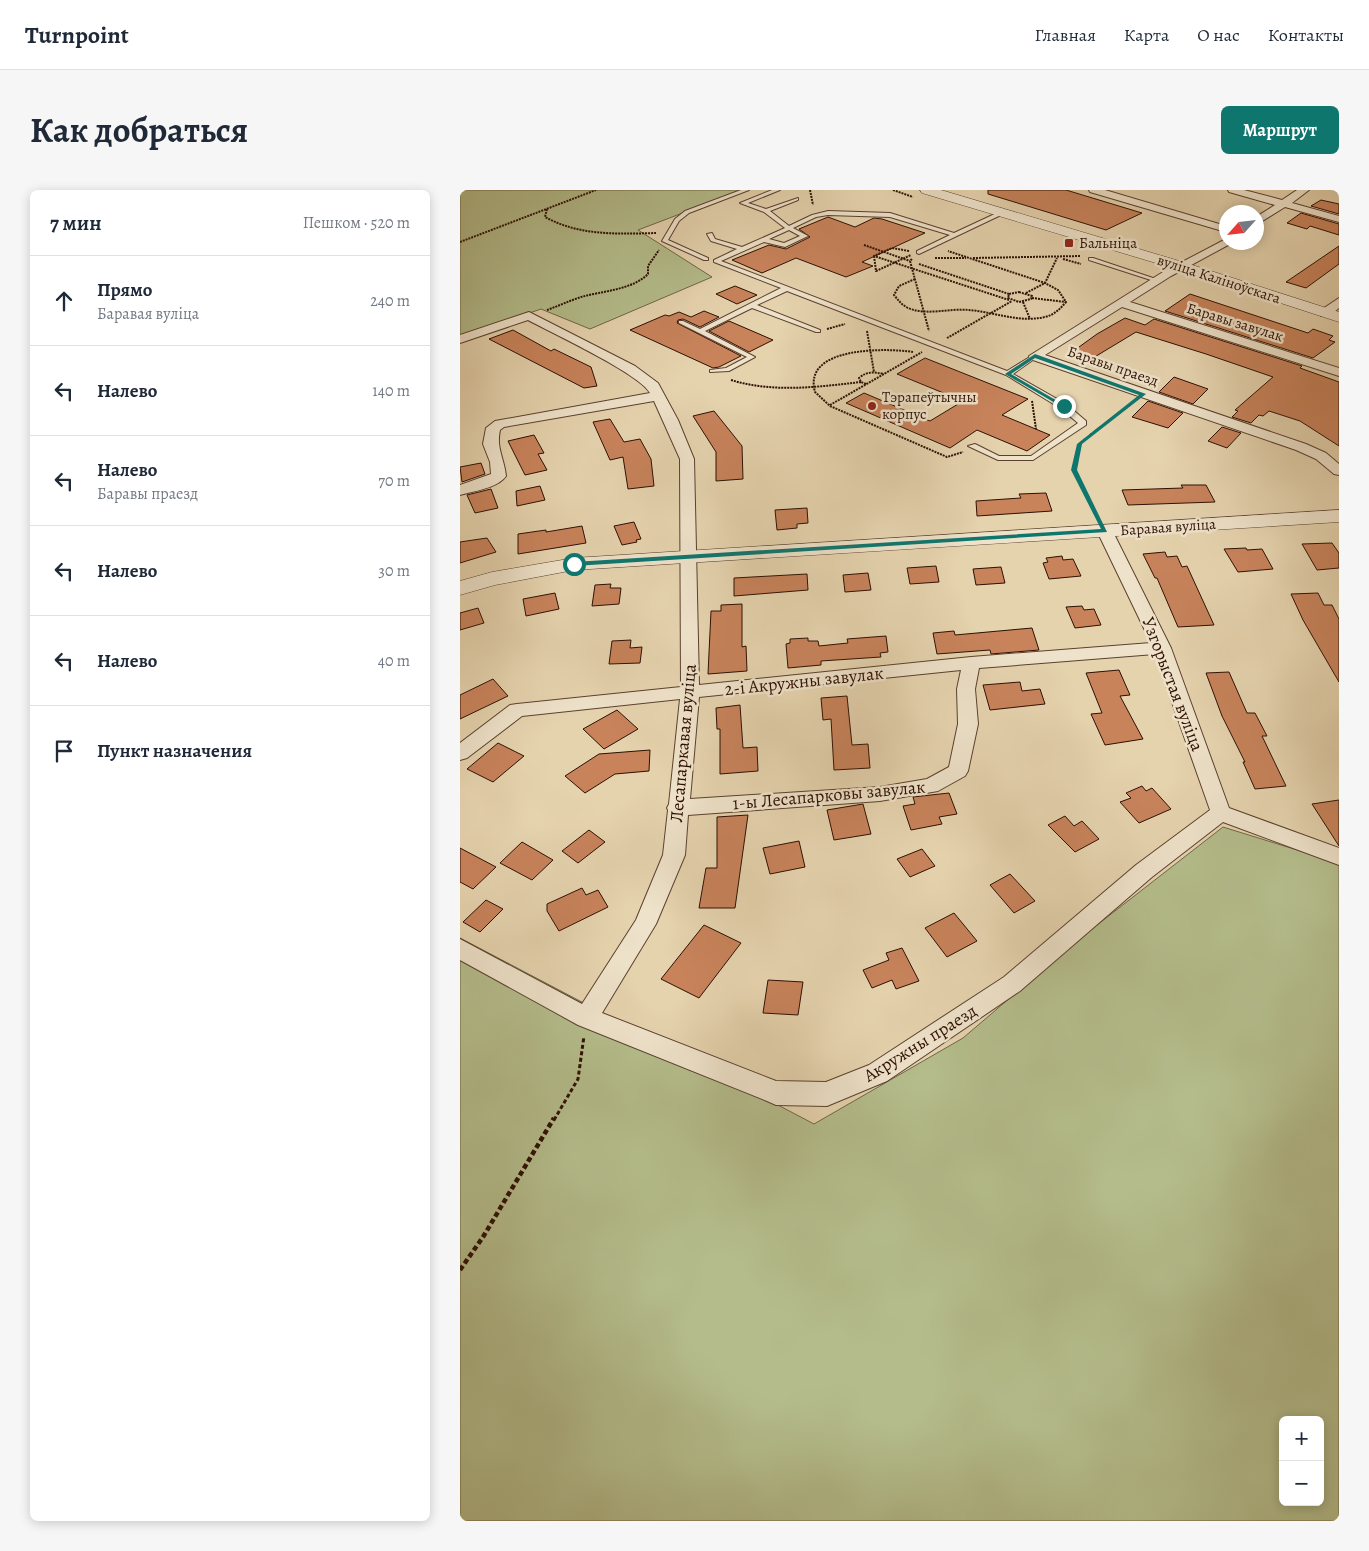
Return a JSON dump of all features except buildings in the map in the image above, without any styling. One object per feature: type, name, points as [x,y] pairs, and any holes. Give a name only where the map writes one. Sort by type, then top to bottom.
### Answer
[{"type":"street","name":"вуліца Каліноўскага","points":[[927,190],[1181,266],[1332,315]]},
{"type":"street","points":[[1094,190],[1219,227]]},
{"type":"street","points":[[1233,190],[1339,219]]},
{"type":"street","points":[[1264,217],[1304,190]]},
{"type":"street","name":"Баравы праезд","points":[[1035,356],[1156,280],[1219,246]]},
{"type":"street","points":[[1332,315],[1339,302]]},
{"type":"street","name":"Баравы завулак","points":[[1122,303],[1339,372]]},
{"type":"street","points":[[460,339],[529,316]]},
{"type":"street","name":"Лесапаркавая вуліца","points":[[529,316],[630,369],[653,386],[687,459],[690,692],[677,808],[674,855],[645,924],[586,1018]]},
{"type":"street","name":"Баравы праезд","points":[[1035,356],[1301,447],[1321,456],[1339,471]]},
{"type":"street","points":[[460,490],[499,476],[497,462],[490,444],[493,428],[500,424],[658,396]]},
{"type":"street","name":"Баравая вуліца","points":[[460,588],[492,579],[574,564],[1339,516]]},
{"type":"street","name":"Узгорыстая вуліца","points":[[1105,531],[1162,648],[1221,813]]},
{"type":"street","name":"2-і Акружны завулак","points":[[460,754],[517,710],[971,663],[1162,648]]},
{"type":"street","name":"1-ы Лесапарковы завулак","points":[[677,808],[880,794],[932,786],[958,770],[968,724],[966,689],[971,663]]},
{"type":"street","points":[[1221,813],[1339,857]]},
{"type":"street","name":"Акружны праезд","points":[[460,949],[586,1018],[776,1093],[827,1094],[878,1074],[1012,984],[1144,871],[1221,813]]},
{"type":"lane","points":[[706,259],[665,241],[669,233],[677,220],[687,212],[746,190]]},
{"type":"lane","points":[[764,240],[785,245],[805,236],[789,228],[766,211],[743,203],[777,190]]},
{"type":"lane","points":[[766,211],[796,199]]},
{"type":"lane","points":[[954,235],[890,215],[828,213],[814,216],[716,261],[1008,374],[1064,406],[1083,423],[1033,458],[998,458],[972,446]]},
{"type":"lane","points":[[919,256],[932,246],[1001,213]]},
{"type":"lane","points":[[710,234],[713,240],[742,250]]},
{"type":"lane","points":[[1090,258],[1156,280]]},
{"type":"lane","points":[[700,331],[785,289]]},
{"type":"lane","points":[[751,305],[818,331]]},
{"type":"lane","points":[[680,322],[752,356],[728,370],[712,371]]},
{"type":"lane","points":[[1008,374],[1035,356]]},
{"type":"path","points":[[460,242],[596,190]]},
{"type":"path","points":[[810,190],[814,216]]},
{"type":"path","points":[[547,209],[545,217],[558,225],[597,234],[669,233]]},
{"type":"path","points":[[529,316],[582,297],[596,295],[642,280],[648,274],[648,266],[665,241]]},
{"type":"path","points":[[864,245],[1009,294],[1015,292],[1026,293],[1045,283],[1057,258]]},
{"type":"path","points":[[915,279],[903,283],[896,288],[894,295],[896,300],[903,305],[925,310],[943,312],[962,309],[1009,318],[1030,319],[1055,313],[1063,308],[1066,302],[1064,295],[1057,288],[932,246]]},
{"type":"path","points":[[874,256],[892,248],[919,256]]},
{"type":"path","points":[[874,256],[876,271],[902,258],[919,256]]},
{"type":"path","points":[[874,256],[1011,300],[1023,302],[1032,298],[1066,302]]},
{"type":"path","points":[[910,261],[919,256]]},
{"type":"path","points":[[910,261],[919,256]]},
{"type":"path","points":[[929,258],[1090,258]]},
{"type":"path","points":[[910,261],[925,310],[933,346]]},
{"type":"path","points":[[943,278],[950,274]]},
{"type":"path","points":[[962,284],[970,281]]},
{"type":"path","points":[[983,291],[989,287]]},
{"type":"path","points":[[1026,293],[1032,298]]},
{"type":"path","points":[[1009,294],[1008,297],[1011,300]]},
{"type":"path","points":[[830,406],[1011,300]]},
{"type":"path","points":[[1023,302],[1030,319]]},
{"type":"path","points":[[818,331],[865,320],[874,372]]},
{"type":"path","points":[[928,357],[903,349],[870,349],[834,358],[820,367],[815,374],[812,388],[817,398],[830,406],[947,458],[960,454],[972,446]]},
{"type":"path","points":[[712,371],[742,385],[812,388],[861,382],[866,384]]},
{"type":"path","points":[[861,382],[859,378],[862,374],[874,372],[884,374]]},
{"type":"path","points":[[1105,531],[1074,470],[1080,444],[1143,394]]},
{"type":"path","points":[[1032,397],[1036,429]]},
{"type":"path","points":[[460,1270],[483,1237],[578,1079],[586,1018]]},
{"type":"green space","points":[[460,190],[743,190],[638,230],[712,277],[590,329],[541,309],[460,337]]},
{"type":"green space","points":[[1223,827],[1339,863],[1339,1521],[460,1521],[460,938],[814,1124],[963,1038],[1079,939]]},
{"type":"place","name":"Бальніца","points":[[1069,243]]},
{"type":"place","name":"Тэрапеўтычны корпус","points":[[872,406]]},
{"type":"route","points":[[574,564],[1105,531],[1074,470],[1080,444],[1143,394],[1035,356],[1008,374],[1064,406]]}]
